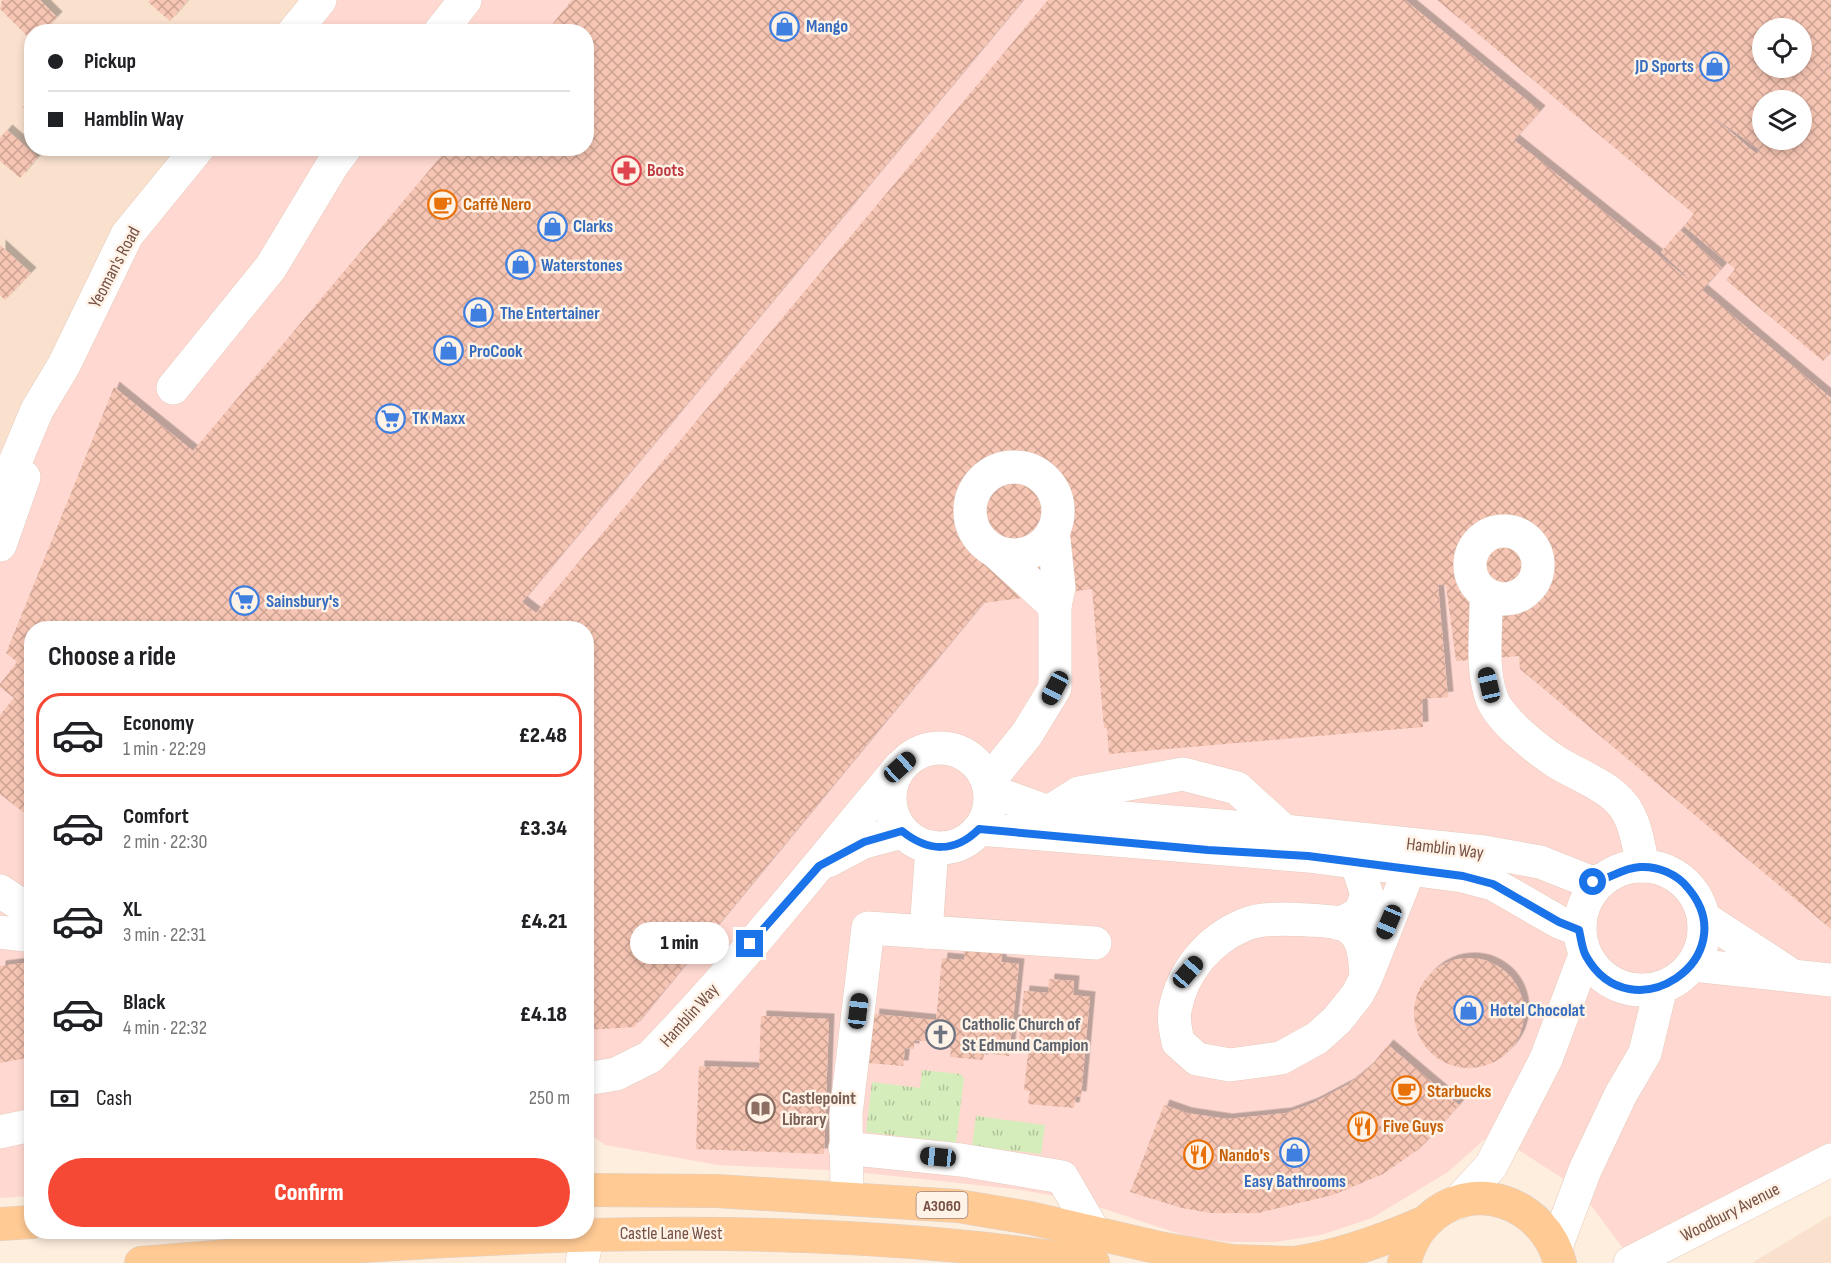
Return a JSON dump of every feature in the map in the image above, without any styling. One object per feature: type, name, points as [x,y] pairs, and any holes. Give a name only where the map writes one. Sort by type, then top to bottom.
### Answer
[{"type":"main road","name":"Castle Lane West","points":[[594,1190],[717,1191],[848,1197],[958,1206],[1094,1247]]},
{"type":"main road","points":[[1457,1203],[1481,1199],[1504,1202],[1526,1211],[1544,1227],[1558,1255]]},
{"type":"main road","name":"Castle Lane West","points":[[141,1263],[585,1248],[748,1233],[907,1252],[1094,1247],[1164,1249],[1232,1261],[1293,1263],[1328,1258],[1359,1248],[1425,1222],[1440,1211],[1457,1203]]},
{"type":"main road","points":[[0,1224],[24,1222]]},
{"type":"main road","points":[[1404,1263],[1412,1241],[1425,1222]]},
{"type":"street","points":[[300,24],[320,0]]},
{"type":"street","points":[[446,24],[465,0]]},
{"type":"street","name":"Yeoman's Road","points":[[0,498],[37,410],[64,365],[127,236],[192,156]]},
{"type":"street","points":[[173,388],[271,267],[339,156]]},
{"type":"street","name":"Yeoman's Road","points":[[0,546],[64,365]]},
{"type":"street","points":[[989,787],[1027,734],[1055,688],[1059,570],[1053,531],[1058,509],[1050,485],[1040,475],[1014,466],[1000,468],[987,475],[977,485],[969,511],[971,525],[978,537],[1056,606]]},
{"type":"street","points":[[996,552],[1018,555],[1029,552],[1038,548],[1053,531]]},
{"type":"street","points":[[1486,594],[1485,669],[1493,701],[1520,732],[1556,761],[1606,790],[1628,812],[1636,834],[1643,866]]},
{"type":"street","name":"Hamblin Way","points":[[594,1078],[616,1074],[650,1057],[819,866],[855,819],[912,756],[926,749],[942,748],[958,751],[1027,734]]},
{"type":"street","points":[[900,767],[892,782],[889,799],[893,816],[902,831],[916,842],[932,848],[958,845],[979,829],[986,818],[989,787],[981,769],[958,751]]},
{"type":"street","points":[[979,829],[1046,823],[1079,793],[1183,774],[1237,788],[1284,831]]},
{"type":"street","name":"Hamblin Way","points":[[989,787],[1046,823],[1463,876],[1493,884],[1559,922],[1582,942]]},
{"type":"street","name":"Hamblin Way","points":[[1046,823],[1284,831],[1484,852],[1540,862],[1593,882],[1601,880]]},
{"type":"street","name":"Hamblin Way","points":[[819,866],[864,842],[902,831]]},
{"type":"street","points":[[926,932],[932,848]]},
{"type":"street","points":[[1340,924],[1360,913],[1367,895],[1357,864]]},
{"type":"street","points":[[1457,1203],[1491,1166],[1546,1059],[1582,942],[1581,914],[1590,894],[1601,880],[1624,869],[1643,866],[1664,870],[1683,881],[1697,898],[1704,918],[1702,945],[1693,964],[1677,980],[1661,987],[1634,989],[1614,986],[1601,976],[1582,942]]},
{"type":"street","points":[[1366,978],[1365,956],[1359,941],[1353,930],[1340,924],[1293,919],[1246,924],[1212,944],[1188,972],[1174,1012],[1178,1042],[1197,1059],[1230,1065],[1281,1058],[1317,1038],[1337,1020],[1357,995],[1366,978],[1409,870]]},
{"type":"street","points":[[0,891],[24,907]]},
{"type":"street","points":[[0,910],[24,921]]},
{"type":"street","points":[[1704,918],[1791,975]]},
{"type":"street","points":[[848,1197],[845,1148],[847,1104],[868,928],[1095,943]]},
{"type":"street","points":[[0,932],[24,935]]},
{"type":"street","points":[[1693,964],[1831,980]]},
{"type":"street","points":[[1558,1255],[1585,1170],[1621,1094],[1645,1053],[1661,987]]},
{"type":"street","points":[[0,1132],[24,1127]]},
{"type":"street","points":[[845,1148],[961,1160],[1062,1177],[1094,1247]]},
{"type":"street","name":"Woodbury Avenue","points":[[1630,1263],[1831,1160]]},
{"type":"shaded area","points":[[0,0],[320,0],[300,24],[24,24],[24,156],[194,156],[0,509]]},
{"type":"shaded area","points":[[320,0],[1831,0],[1831,1160],[1633,1262],[1579,1189],[1503,1140],[1485,1139],[1448,1172],[1372,1218],[1321,1235],[1275,1242],[1231,1242],[1189,1237],[1074,1199],[1014,1189],[847,1171],[718,1165],[605,1145],[594,1137],[594,621],[24,621],[24,1196],[0,1198],[0,545],[64,365],[194,156],[594,156],[594,24],[300,24]]},
{"type":"shaded area","points":[[1831,1215],[1831,1263],[1752,1263]]},
{"type":"green space","points":[[922,1070],[960,1074],[964,1078],[956,1143],[866,1132],[872,1082],[920,1088]]},
{"type":"green space","points":[[976,1116],[1045,1125],[1041,1154],[972,1146]]},
{"type":"building","points":[[2,0],[40,0],[57,17],[50,24],[24,24],[24,33],[0,9]]},
{"type":"building","points":[[150,0],[188,0],[170,21],[148,2]]},
{"type":"building","points":[[572,0],[1023,0],[522,602],[536,613],[1048,0],[1405,0],[1540,111],[1514,140],[1697,286],[1661,252],[1680,230],[1722,268],[1702,290],[1831,398],[1831,929],[1520,669],[1519,656],[1456,661],[1446,585],[1438,585],[1448,697],[1422,699],[1423,727],[1109,754],[1107,728],[1104,728],[1092,589],[983,603],[634,1027],[594,1030],[594,621],[24,621],[24,813],[0,794],[0,715],[14,698],[0,687],[0,684],[17,662],[6,653],[114,387],[193,451],[441,156],[594,156],[594,24],[552,24]]},
{"type":"building","points":[[1437,0],[1831,0],[1831,61],[1814,82],[1831,63],[1831,352],[1823,361],[1726,280],[1735,269],[1684,226],[1694,214]]},
{"type":"building","points":[[7,130],[24,145],[24,156],[38,157],[20,178],[0,161],[0,138]]},
{"type":"building","points":[[0,245],[31,273],[5,300],[0,295]]},
{"type":"building","name":"Catholic Church of St Edmund Campion","points":[[965,947],[1003,950],[1001,962],[1019,964],[1013,1020],[1021,1021],[1024,991],[1048,993],[1049,979],[1074,981],[1073,995],[1090,997],[1081,1097],[1076,1096],[1074,1108],[1028,1104],[1030,1091],[1024,1090],[1029,1044],[1019,1043],[1020,1027],[1012,1026],[1009,1056],[984,1053],[983,1060],[950,1057],[951,1048],[936,1046],[936,1042],[914,1040],[914,1049],[905,1048],[903,1066],[869,1063],[874,1014],[936,1020],[942,958],[964,960]]},
{"type":"building","name":"Hotel Chocolat","points":[[1469,958],[1490,962],[1508,974],[1520,992],[1524,1013],[1520,1034],[1508,1052],[1490,1064],[1469,1068],[1448,1064],[1430,1052],[1418,1034],[1414,1013],[1418,992],[1430,974],[1448,962]]},
{"type":"building","points":[[24,963],[24,1058],[0,1063],[0,966]]},
{"type":"building","name":"Castlepoint Library","points":[[761,1016],[829,1019],[824,1154],[696,1149],[699,1066],[759,1068]]},
{"type":"building","points":[[1388,1045],[1459,1105],[1419,1149],[1383,1174],[1333,1195],[1258,1213],[1211,1213],[1182,1208],[1130,1192],[1164,1105],[1187,1113],[1227,1119],[1286,1113],[1313,1103],[1349,1084],[1371,1066]]},
{"type":"place","name":"Mango","points":[[785,26]]},
{"type":"place","name":"JD Sports","points":[[1715,66]]},
{"type":"place","name":"Boots","points":[[626,170]]},
{"type":"place","name":"Caffè Nero","points":[[442,204]]},
{"type":"place","name":"Clarks","points":[[552,226]]},
{"type":"place","name":"Waterstones","points":[[520,265]]},
{"type":"place","name":"The Entertainer","points":[[479,313]]},
{"type":"place","name":"ProCook","points":[[448,351]]},
{"type":"place","name":"TK Maxx","points":[[391,418]]},
{"type":"place","name":"Sainsbury's","points":[[245,601]]},
{"type":"place","name":"Hotel Chocolat","points":[[1469,1010]]},
{"type":"place","name":"Catholic Church of St Edmund Campion","points":[[941,1034]]},
{"type":"place","name":"Starbucks","points":[[1406,1091]]},
{"type":"place","name":"Castlepoint Library","points":[[761,1108]]},
{"type":"place","name":"Five Guys","points":[[1362,1126]]},
{"type":"place","name":"Easy Bathrooms","points":[[1295,1152]]},
{"type":"place","name":"Nando's","points":[[1198,1155]]},
{"type":"route","points":[[750,944],[819,866],[864,842],[902,831],[916,842],[932,848],[945,848],[958,845],[979,829],[1208,850],[1308,856],[1463,876],[1493,884],[1514,894],[1559,922],[1579,930],[1585,954],[1601,976],[1614,986],[1634,989],[1661,987],[1677,980],[1693,964],[1702,945],[1704,918],[1697,898],[1683,881],[1664,870],[1643,866],[1624,869],[1593,882]]}]
